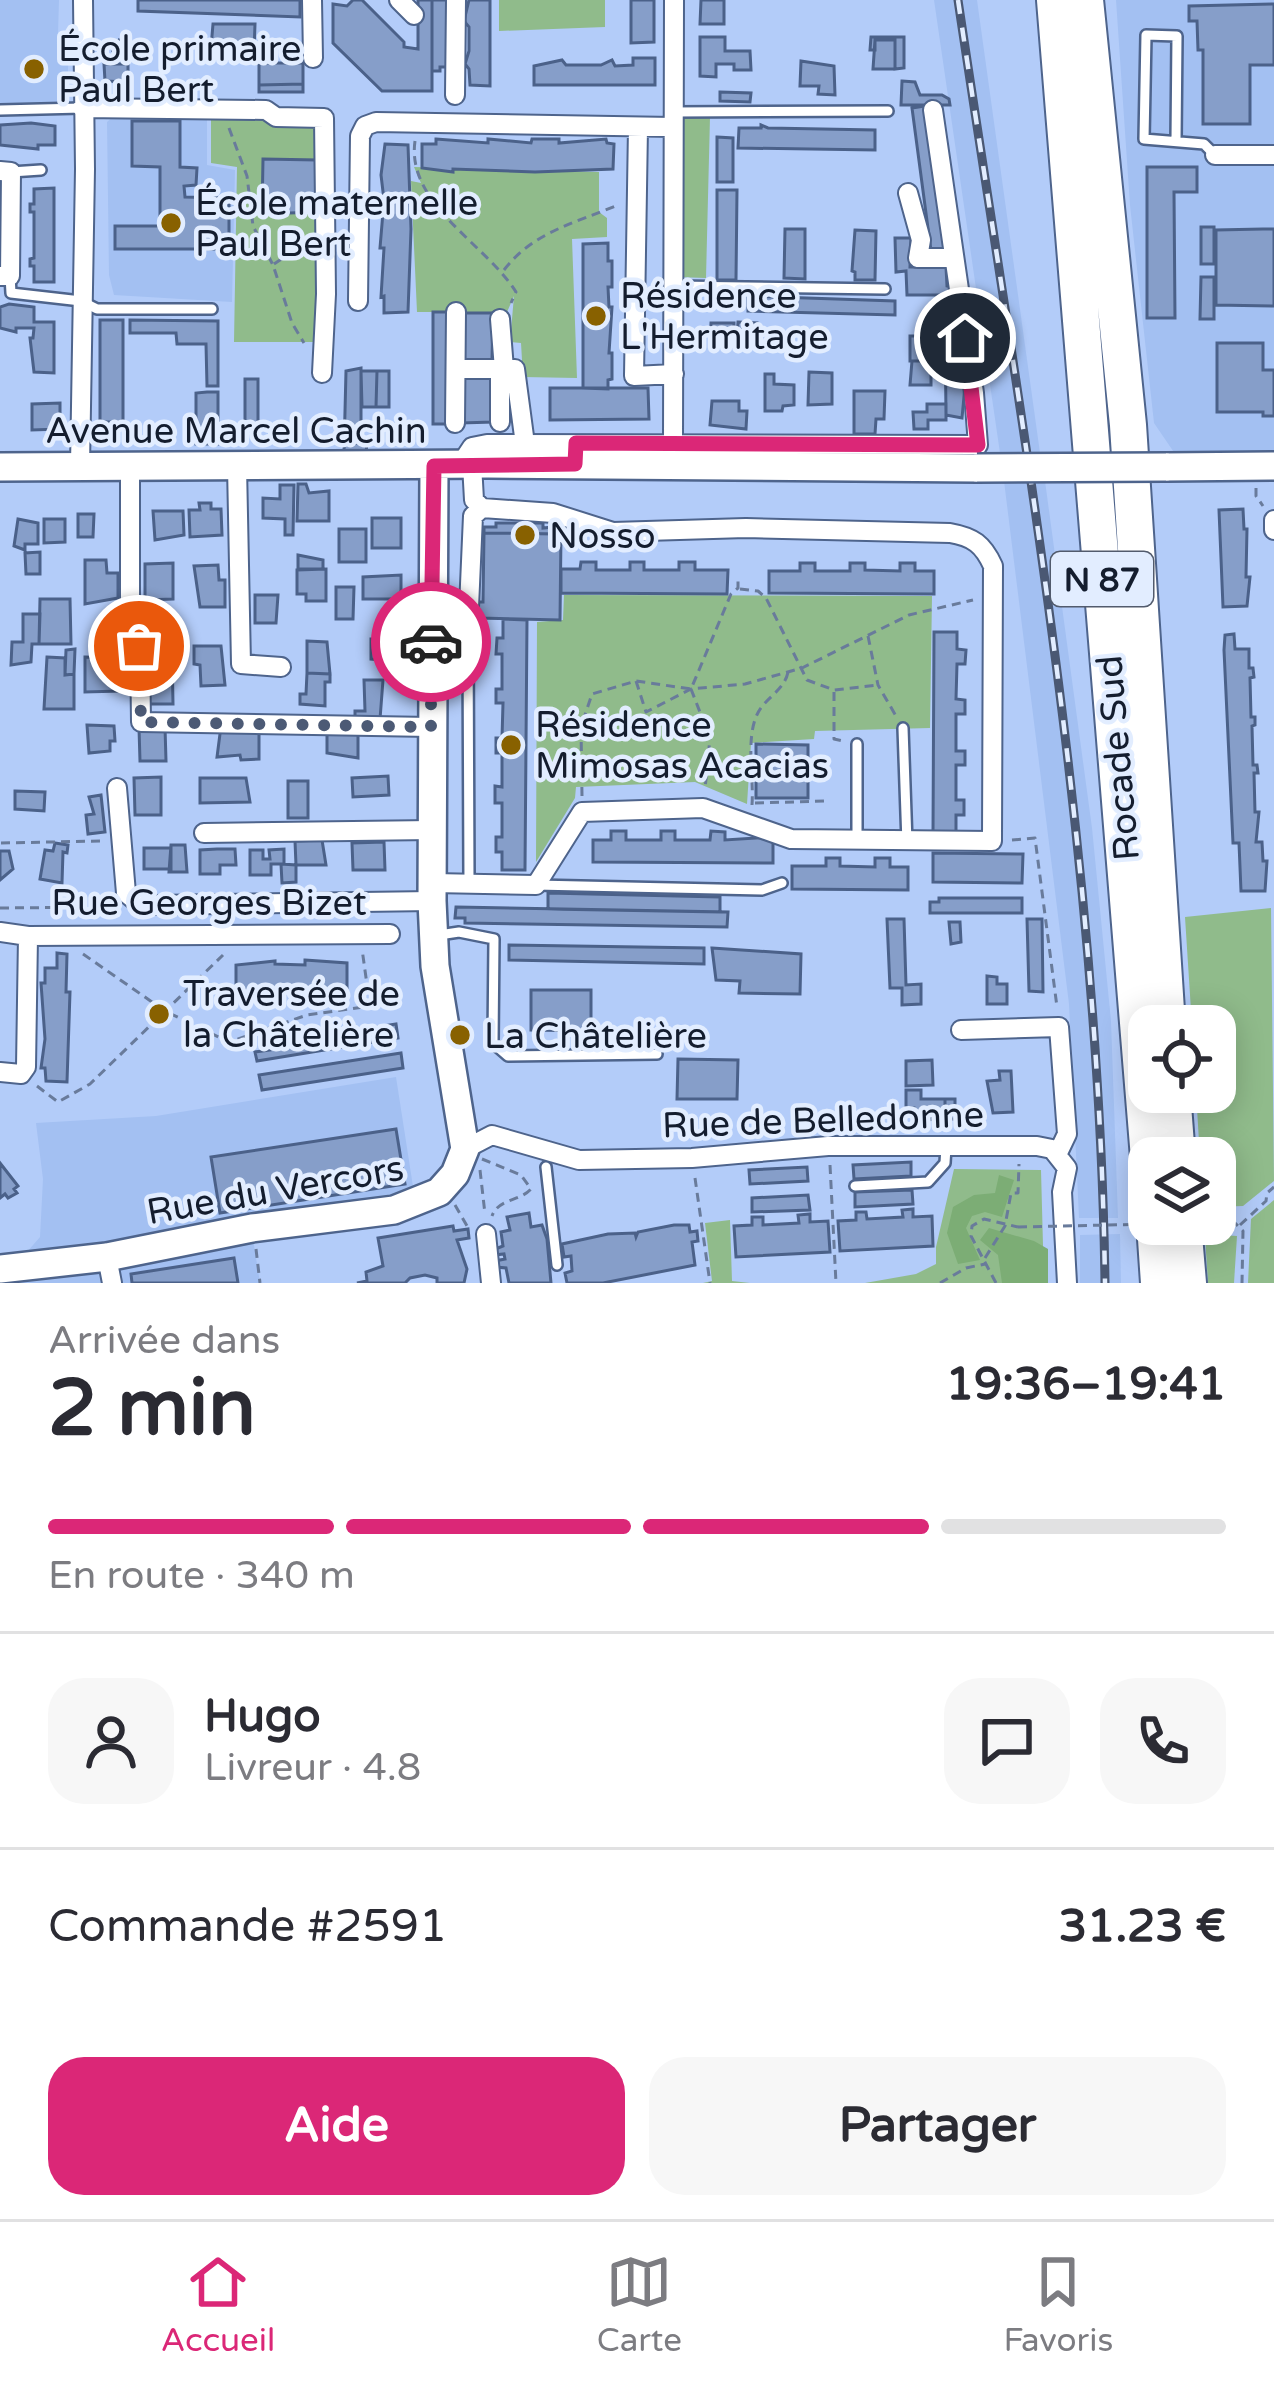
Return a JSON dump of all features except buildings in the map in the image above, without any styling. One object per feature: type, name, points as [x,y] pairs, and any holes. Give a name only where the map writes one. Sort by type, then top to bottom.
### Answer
[{"type":"highway","name":"Rocade Sud","points":[[1068,2],[1088,42],[1129,425],[1166,1005]]},
{"type":"highway","name":"Rocade Sud","points":[[1068,2],[1148,1137]]},
{"type":"highway","points":[[1156,1245],[1160,1283]]},
{"type":"highway","points":[[1184,1245],[1187,1283]]},
{"type":"street","points":[[80,466],[83,0]]},
{"type":"street","points":[[311,0],[313,58]]},
{"type":"street","points":[[399,0],[414,15]]},
{"type":"street","points":[[454,95],[456,0]]},
{"type":"street","points":[[673,444],[674,0]]},
{"type":"street","points":[[82,108],[266,110],[276,117],[324,118],[322,367]]},
{"type":"street","points":[[475,1155],[435,965],[434,935],[431,727],[455,465],[472,447],[525,444],[576,454],[673,444],[978,445],[933,110]]},
{"type":"street","points":[[358,301],[360,136],[365,126],[376,122],[638,127],[674,119]]},
{"type":"street","points":[[638,127],[634,376],[674,374]]},
{"type":"street","points":[[1215,155],[1274,155]]},
{"type":"street","points":[[5,171],[5,276]]},
{"type":"street","points":[[908,194],[921,240],[918,258],[953,257]]},
{"type":"street","points":[[455,423],[456,313]]},
{"type":"street","points":[[500,319],[500,422]]},
{"type":"street","points":[[456,369],[515,369],[525,444]]},
{"type":"street","name":"Avenue Marcel Cachin","points":[[0,467],[455,465],[576,454],[977,468],[1274,466]]},
{"type":"street","name":"Avenue Marcel Cachin","points":[[455,465],[482,508]]},
{"type":"street","points":[[130,466],[130,637],[131,643],[140,646],[141,722],[431,727]]},
{"type":"street","points":[[237,466],[241,664],[281,668]]},
{"type":"street","points":[[117,788],[126,892],[137,902],[153,905],[433,892],[469,883],[536,885],[582,812],[703,808],[791,839],[992,841],[993,566],[986,549],[970,537],[746,528],[613,532],[553,513],[482,508],[473,516],[468,632]]},
{"type":"street","points":[[1274,520],[1274,530]]},
{"type":"street","points":[[101,639],[130,637]]},
{"type":"street","points":[[204,833],[432,830]]},
{"type":"street","name":"Rue Georges Bizet","points":[[0,932],[28,936],[390,934]]},
{"type":"street","name":"Rue Georges Bizet","points":[[21,1074],[26,1067],[28,936]]},
{"type":"street","points":[[961,1030],[1060,1027],[1067,1134],[1057,1155],[1066,1168],[1062,1192],[1067,1283]]},
{"type":"street","points":[[0,1072],[21,1074]]},
{"type":"street","name":"Rue de Belledonne","points":[[475,1155],[492,1135],[549,1161],[946,1144],[1021,1145],[1052,1149],[1057,1155]]},
{"type":"street","name":"Rue du Vercors","points":[[0,1269],[109,1270],[252,1228],[394,1210],[439,1192],[475,1155]]},
{"type":"street","points":[[486,1234],[491,1283]]},
{"type":"lane","points":[[1176,140],[1177,36],[1146,35],[1144,139],[1204,144],[1215,155]]},
{"type":"lane","points":[[0,110],[82,108]]},
{"type":"lane","points":[[674,119],[888,111]]},
{"type":"lane","points":[[5,171],[41,170]]},
{"type":"lane","points":[[5,276],[10,293],[82,301],[97,309],[212,309]]},
{"type":"lane","points":[[673,286],[885,289]]},
{"type":"lane","points":[[468,632],[469,883]]},
{"type":"lane","points":[[903,728],[907,843]]},
{"type":"lane","points":[[857,744],[857,839]]},
{"type":"lane","points":[[536,885],[762,890],[782,883]]},
{"type":"lane","points":[[434,935],[459,932],[494,940],[493,1043],[498,1051],[508,1056],[657,1054]]},
{"type":"lane","points":[[856,1186],[928,1181],[945,1163],[946,1144]]},
{"type":"lane","points":[[549,1161],[557,1264]]},
{"type":"path","points":[[221,110],[247,176],[253,226],[273,265],[292,323],[322,367]]},
{"type":"path","points":[[417,123],[414,167],[424,189],[503,272],[516,292],[500,319]]},
{"type":"path","points":[[503,272],[538,236],[607,210]]},
{"type":"path","points":[[273,265],[303,245],[325,213]]},
{"type":"path","points":[[738,577],[738,588]]},
{"type":"path","points":[[636,681],[646,712],[691,689],[731,594],[738,588],[758,591],[766,598],[807,680],[834,689],[878,685]]},
{"type":"path","points":[[582,812],[581,728],[592,694],[636,681],[691,689],[745,684],[802,668],[909,615],[992,594]]},
{"type":"path","points":[[868,636],[878,685],[903,728]]},
{"type":"path","points":[[788,672],[786,685],[766,700],[756,716],[753,803],[827,801]]},
{"type":"path","points":[[691,689],[710,738],[703,808]]},
{"type":"path","points":[[834,689],[834,739],[857,744]]},
{"type":"path","points":[[992,841],[1035,838],[1060,1027]]},
{"type":"path","points":[[1,843],[122,841]]},
{"type":"path","points":[[0,908],[137,902]]},
{"type":"path","points":[[21,1074],[58,1102],[90,1084],[243,934]]},
{"type":"path","points":[[57,936],[165,1011],[229,1042],[308,1016],[370,1006],[359,934]]},
{"type":"path","points":[[940,1283],[987,1260],[1005,1226],[1011,1193],[1018,1193],[1021,1145]]},
{"type":"path","points":[[828,1146],[836,1283]]},
{"type":"path","points":[[475,1155],[521,1175],[531,1189],[494,1210],[486,1234]]},
{"type":"path","points":[[475,1155],[486,1234]]},
{"type":"path","points":[[692,1158],[710,1283]]},
{"type":"path","points":[[1239,1226],[1274,1187]]},
{"type":"path","points":[[1051,1215],[1052,1233]]},
{"type":"path","points":[[997,1283],[971,1236],[972,1226],[984,1219],[1018,1227],[1128,1225]]},
{"type":"path","points":[[1236,1225],[1244,1236],[1242,1283]]},
{"type":"path","points":[[252,1228],[260,1283]]},
{"type":"shaded area","name":"École primaire Paul Bert","points":[[0,0],[59,0],[58,34],[69,34],[67,104],[0,103]]},
{"type":"shaded area","points":[[934,0],[977,0],[1040,453],[1000,453]]},
{"type":"shaded area","points":[[1116,0],[1274,0],[1274,466],[1184,467],[1154,423],[1130,205]]},
{"type":"shaded area","name":"École maternelle Paul Bert","points":[[115,115],[207,115],[207,165],[235,170],[232,302],[114,295],[109,275],[107,122]]},
{"type":"shaded area","points":[[1004,481],[1045,481],[1092,828],[1111,1021],[1118,1218],[1079,1218],[1069,1004]]},
{"type":"shaded area","points":[[396,1077],[414,1193],[250,1220],[260,1283],[0,1283],[40,1237],[43,1179],[36,1123],[156,1116]]},
{"type":"shaded area","points":[[1120,1234],[1121,1283],[1080,1283],[1080,1235]]},
{"type":"green space","points":[[499,0],[605,0],[605,27],[499,31]]},
{"type":"green space","points":[[211,115],[321,118],[320,342],[234,342],[237,167],[211,163]]},
{"type":"green space","points":[[710,117],[706,278],[676,277],[676,118]]},
{"type":"green space","points":[[414,167],[599,172],[599,212],[607,218],[607,237],[572,239],[577,378],[523,377],[521,343],[510,342],[514,296],[507,312],[417,312],[411,181],[421,183]]},
{"type":"green space","points":[[564,595],[932,596],[930,728],[815,731],[814,739],[751,743],[747,804],[695,782],[576,787],[575,798],[536,862],[537,622],[563,620]]},
{"type":"green space","points":[[1271,908],[1274,1181],[1243,1206],[1236,1206],[1236,1137],[1199,1137],[1197,1113],[1236,1113],[1236,1005],[1191,1005],[1185,917]]},
{"type":"green space","points":[[954,1169],[1041,1170],[1044,1283],[865,1283],[916,1274],[936,1264]]},
{"type":"green space","points":[[999,1175],[1014,1180],[1002,1217],[985,1212],[972,1216],[966,1228],[980,1260],[958,1264],[947,1233],[953,1207],[974,1195],[995,1193]]},
{"type":"green space","points":[[1274,1200],[1274,1283],[1248,1283],[1251,1219]]},
{"type":"green space","points":[[730,1220],[732,1281],[750,1283],[703,1283],[712,1281],[705,1223]]},
{"type":"green space","points":[[989,1228],[1048,1249],[1048,1283],[1002,1283],[998,1255],[980,1240]]},
{"type":"green space","points":[[1237,1236],[1234,1283],[1208,1283],[1206,1245],[1236,1245]]},
{"type":"railway","points":[[958,0],[1031,479],[1072,800],[1100,1122],[1105,1283]]},
{"type":"way so far","points":[[139,646],[141,722],[431,727],[431,642]]},
{"type":"place","name":"École primaire Paul Bert","points":[[34,69]]},
{"type":"place","name":"École maternelle Paul Bert","points":[[171,223]]},
{"type":"place","name":"Résidence L'Hermitage","points":[[596,316]]},
{"type":"place","name":"Nosso","points":[[525,535]]},
{"type":"place","name":"Résidence Mimosas Acacias","points":[[511,745]]},
{"type":"place","name":"Traversée de la Châtelière","points":[[159,1014]]},
{"type":"place","name":"La Châtelière","points":[[460,1035]]},
{"type":"route","points":[[431,642],[434,466],[575,464],[576,443],[978,445],[965,338]]}]
